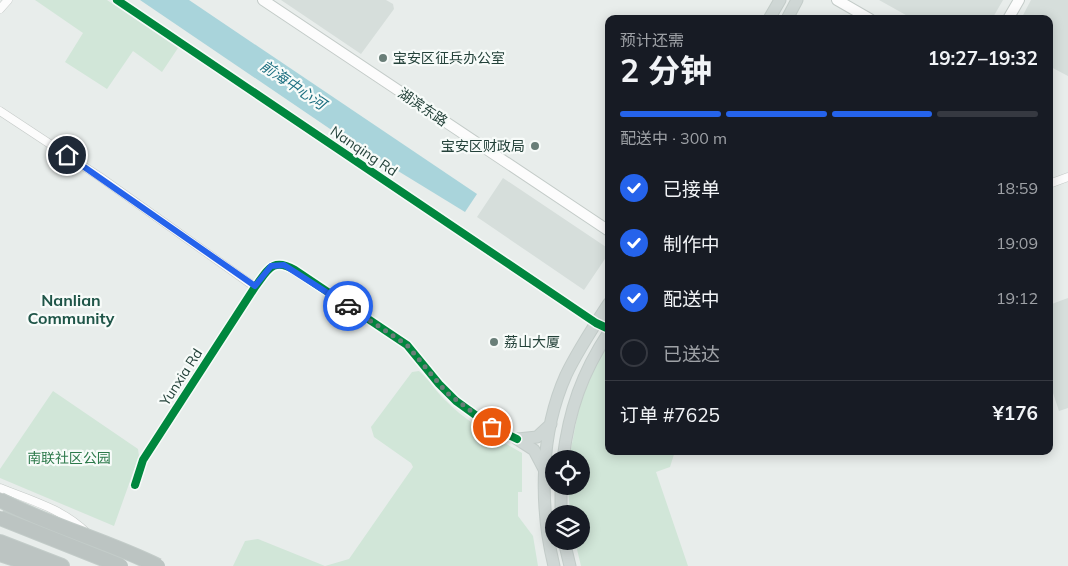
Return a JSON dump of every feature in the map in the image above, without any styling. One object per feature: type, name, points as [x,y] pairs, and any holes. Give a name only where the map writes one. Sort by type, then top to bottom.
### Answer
[{"type":"highway","points":[[0,500],[158,566]]},
{"type":"highway","points":[[0,518],[121,566]]},
{"type":"highway","points":[[0,542],[62,566]]},
{"type":"highway","points":[[0,554],[36,566]]},
{"type":"main road","name":"湖滨东路","points":[[264,0],[605,228]]},
{"type":"main road","points":[[772,15],[780,0]]},
{"type":"main road","points":[[789,15],[797,0]]},
{"type":"main road","points":[[837,0],[863,15]]},
{"type":"main road","points":[[1010,15],[1019,0]]},
{"type":"main road","points":[[549,450],[552,422],[564,383],[605,309]]},
{"type":"main road","points":[[565,450],[578,388],[584,373],[605,338]]},
{"type":"main road","points":[[564,383],[564,388],[568,392],[573,392],[578,388]]},
{"type":"main road","points":[[556,407],[559,403],[566,402],[570,405],[572,411]]},
{"type":"main road","points":[[517,439],[537,437],[552,422]]},
{"type":"main road","points":[[517,439],[534,450],[545,470]]},
{"type":"main road","points":[[546,495],[547,534],[554,566]]},
{"type":"main road","points":[[566,550],[570,566]]},
{"type":"street","points":[[0,9],[8,0]]},
{"type":"street","name":"Nanqing Rd","points":[[117,0],[596,323]]},
{"type":"street","points":[[0,111],[255,286]]},
{"type":"street","points":[[1053,183],[1068,177]]},
{"type":"street","name":"Yunxia Rd","points":[[136,485],[143,460],[255,286],[268,269],[275,264],[284,265],[294,270],[407,345],[439,384],[456,401],[492,427],[517,439]]},
{"type":"street","points":[[0,488],[58,511],[73,520],[116,566]]},
{"type":"street","points":[[0,525],[107,566]]},
{"type":"shaded area","points":[[281,0],[386,0],[393,4],[394,9],[361,54]]},
{"type":"shaded area","points":[[879,0],[1003,0],[994,15],[906,15]]},
{"type":"shaded area","points":[[1031,0],[1068,0],[1068,76],[1053,68],[1053,15],[1023,15]]},
{"type":"shaded area","points":[[503,178],[605,246],[605,259],[584,290],[477,217]]},
{"type":"shaded area","points":[[1068,298],[1068,408],[1059,411],[1053,393],[1053,304]]},
{"type":"green space","points":[[35,0],[107,0],[178,48],[162,72],[133,51],[107,89],[65,62],[83,33]]},
{"type":"green space","points":[[605,347],[605,455],[674,455],[670,467],[656,472],[688,566],[581,566],[577,550],[590,550],[590,505],[569,505],[569,495],[590,495],[590,450],[571,450],[583,387]]},
{"type":"green space","points":[[419,371],[453,408],[482,429],[522,453],[522,492],[518,492],[518,516],[533,536],[538,566],[325,566],[349,559],[413,467],[411,463],[374,437],[371,427],[412,372]]},
{"type":"green space","name":"南联社区公园","points":[[53,391],[138,449],[139,456],[114,526],[0,478],[0,469]]},
{"type":"green space","points":[[258,539],[325,566],[233,566],[245,541]]},
{"type":"water","name":"前海中心河","points":[[140,0],[189,0],[477,194],[465,212],[336,133]]},
{"type":"cycle path","points":[[117,0],[596,323],[605,327]]},
{"type":"cycle path","points":[[135,485],[143,460],[255,287],[267,271],[276,265],[287,266],[295,270],[407,345],[439,384],[456,401],[492,427],[517,439]]},
{"type":"way so far","points":[[348,306],[407,345],[446,392],[492,427]]},
{"type":"place","name":"宝安区征兵办公室","points":[[383,58]]},
{"type":"place","name":"宝安区财政局","points":[[535,146]]},
{"type":"place","name":"荔山大厦","points":[[494,342]]},
{"type":"district","name":"Nanlian Community","points":[[71,309]]},
{"type":"route","points":[[67,155],[255,286],[271,266],[280,264],[288,266],[348,306]]}]
